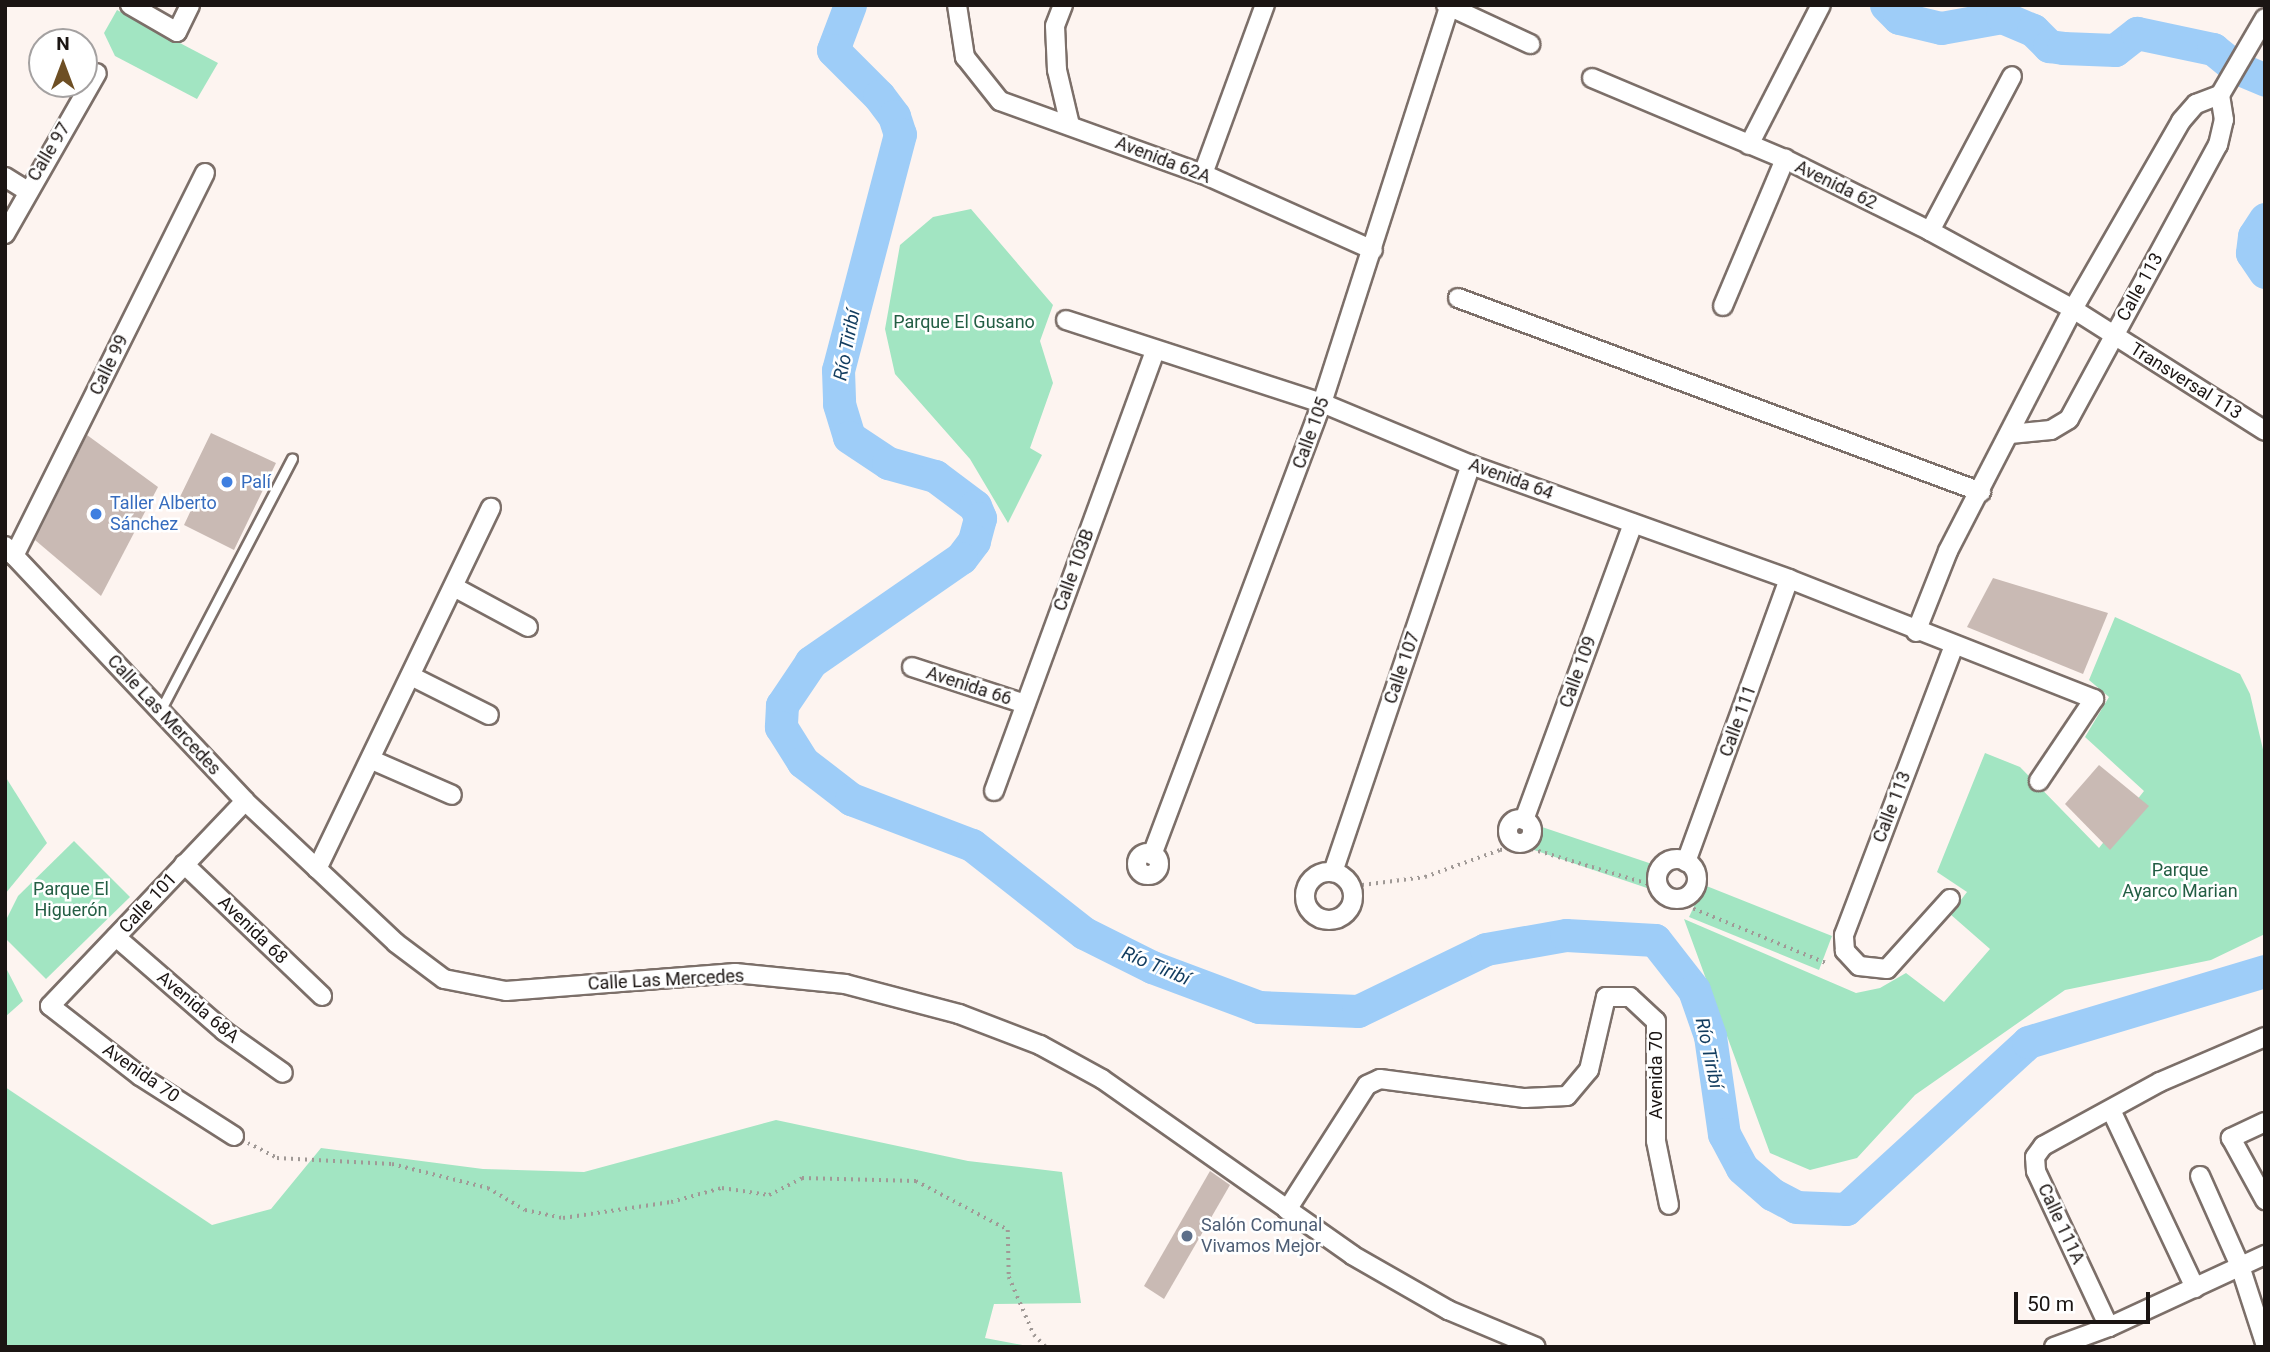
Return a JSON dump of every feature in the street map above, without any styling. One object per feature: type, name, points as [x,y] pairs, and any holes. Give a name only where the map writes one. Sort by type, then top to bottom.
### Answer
[{"type":"street","points":[[130,5],[177,32],[190,5]]},
{"type":"street","name":"Avenida 62A","points":[[957,5],[965,57],[1000,101],[1203,174],[1373,250]]},
{"type":"street","points":[[1063,5],[1055,26],[1057,70],[1070,124]]},
{"type":"street","points":[[1203,174],[1265,5]]},
{"type":"street","points":[[1749,145],[1821,5]]},
{"type":"street","points":[[1449,6],[1530,44]]},
{"type":"street","name":"Calle 105","points":[[1152,855],[1322,403],[1449,6]]},
{"type":"street","points":[[1916,632],[1948,551],[1981,492],[2073,309],[2181,121],[2196,104],[2223,88],[2265,18]]},
{"type":"street","points":[[1930,231],[2012,76]]},
{"type":"street","name":"Avenida 62","points":[[1592,78],[1785,159],[1930,231],[2073,309]]},
{"type":"street","name":"Calle 113","points":[[2010,433],[2051,430],[2069,419],[2218,145],[2224,120],[2223,88]]},
{"type":"street","name":"Calle 97","points":[[5,234],[26,190],[81,98]]},
{"type":"street","points":[[1723,306],[1785,159]]},
{"type":"street","name":"Calle 99","points":[[10,551],[205,173]]},
{"type":"street","points":[[5,177],[26,190]]},
{"type":"street","points":[[1458,298],[1981,492]]},
{"type":"street","name":"Transversal 113","points":[[2073,309],[2265,431]]},
{"type":"street","name":"Avenida 64","points":[[1066,320],[1322,403],[1471,464],[1789,579],[1916,632],[2094,699],[2039,781]]},
{"type":"street","name":"Calle 103B","points":[[994,791],[1155,350]]},
{"type":"street","name":"Calle 107","points":[[1333,872],[1471,464]]},
{"type":"street","points":[[317,869],[372,760],[491,508]]},
{"type":"street","name":"Calle 109","points":[[1524,820],[1633,523]]},
{"type":"street","name":"Calle Las Mercedes","points":[[10,551],[245,802],[396,943],[444,979],[474,988],[506,991],[735,973],[845,984],[959,1014],[1040,1045],[1102,1079],[1352,1255],[1448,1310],[1536,1347]]},
{"type":"street","name":"Calle 111","points":[[1686,862],[1789,579]]},
{"type":"street","points":[[454,587],[528,627]]},
{"type":"street","name":"Calle 113","points":[[1950,899],[1887,969],[1859,966],[1844,951],[1844,936],[1954,645]]},
{"type":"street","name":"Avenida 66","points":[[912,667],[1025,704]]},
{"type":"street","points":[[411,676],[489,715]]},
{"type":"street","points":[[372,760],[452,795]]},
{"type":"street","name":"Calle 101","points":[[50,1006],[245,802]]},
{"type":"street","name":"Avenida 68","points":[[184,864],[323,996]]},
{"type":"street","name":"Avenida 68A","points":[[116,937],[224,1031],[283,1073]]},
{"type":"street","name":"Avenida 70","points":[[1287,1210],[1367,1085],[1380,1079],[1525,1098],[1567,1096],[1589,1070],[1606,997],[1630,997],[1656,1021],[1656,1141],[1669,1205]]},
{"type":"street","name":"Avenida 70","points":[[50,1006],[141,1076],[234,1136]]},
{"type":"street","points":[[2195,1288],[2110,1110],[2265,1037]]},
{"type":"street","name":"Calle 111A","points":[[2109,1327],[2036,1171],[2035,1157],[2043,1146],[2110,1110]]},
{"type":"street","points":[[2265,1122],[2231,1138],[2265,1200]]},
{"type":"street","points":[[2200,1176],[2240,1266],[2265,1343]]},
{"type":"street","points":[[2054,1347],[2109,1327],[2265,1255]]},
{"type":"lane","points":[[160,711],[292,458]]},
{"type":"path","points":[[1362,885],[1424,877],[1500,850],[1525,847],[1652,885]]},
{"type":"path","points":[[1687,906],[1826,963]]},
{"type":"path","points":[[234,1136],[277,1158],[392,1164],[488,1188],[525,1210],[563,1218],[671,1202],[722,1188],[769,1195],[802,1178],[916,1181],[1008,1230],[1009,1277],[1034,1335],[1046,1347]]},
{"type":"green space","points":[[117,10],[218,63],[197,99],[115,56],[104,33]]},
{"type":"green space","name":"Parque El Gusano","points":[[971,209],[1053,305],[1040,341],[1053,383],[1030,448],[1042,455],[1008,523],[970,459],[895,374],[885,329],[900,245],[933,217]]},
{"type":"green space","name":"Parque Ayarco Marian","points":[[2115,617],[2240,674],[2250,694],[2265,758],[2265,934],[2211,960],[2065,990],[1915,1095],[1857,1158],[1810,1170],[1770,1153],[1684,919],[1856,993],[1880,988],[1906,973],[1944,1002],[1990,949],[1950,914],[1967,892],[1937,872],[1985,753],[2020,767],[2099,848],[2144,791],[2085,737],[2109,697],[2089,680]]},
{"type":"green space","points":[[5,776],[47,843],[5,894]]},
{"type":"green space","points":[[1542,827],[1655,865],[1647,888],[1534,850]]},
{"type":"green space","name":"Parque El Higuerón","points":[[74,841],[130,897],[46,979],[5,938],[5,922],[18,896]]},
{"type":"green space","points":[[1704,885],[1832,936],[1819,970],[1689,917]]},
{"type":"green space","points":[[5,966],[23,1001],[5,1017]]},
{"type":"green space","points":[[5,1087],[212,1225],[271,1209],[321,1148],[483,1169],[584,1172],[776,1120],[968,1161],[1062,1172],[1081,1303],[994,1304],[985,1338],[1033,1347],[5,1347]]},
{"type":"building","name":"Palí","points":[[211,433],[276,463],[234,550],[184,525],[192,508],[178,501]]},
{"type":"building","name":"Taller Alberto Sánchez","points":[[87,435],[158,487],[101,596],[35,540]]},
{"type":"building","points":[[1993,578],[2108,613],[2083,674],[1967,627]]},
{"type":"building","points":[[2099,765],[2149,806],[2110,850],[2065,804]]},
{"type":"building","name":"Salón Comunal Vivamos Mejor","points":[[1210,1171],[1230,1185],[1164,1299],[1144,1286]]},
{"type":"waterway","name":"Río Tiribí","points":[[850,5],[833,50],[879,96],[894,116],[900,134],[838,370],[839,404],[849,437],[888,463],[935,476],[975,506],[980,518],[974,541],[961,558],[811,662],[782,705],[781,727],[803,762],[851,799],[972,845],[1084,933],[1152,967],[1259,1007],[1358,1011],[1486,949],[1566,935],[1655,940],[1694,990],[1710,1036],[1724,1134],[1742,1168],[1772,1194],[1796,1207],[1846,1209],[2028,1042],[2265,971]]},
{"type":"waterway","points":[[1886,5],[1899,18],[1941,28],[2002,17],[2033,30],[2049,46],[2063,48],[2115,50],[2137,33],[2213,49],[2235,67],[2265,80]]},
{"type":"waterway","points":[[2265,219],[2254,236],[2252,253],[2265,272]]},
{"type":"place","name":"Palí","points":[[227,482]]},
{"type":"place","name":"Taller Alberto Sánchez","points":[[96,514]]},
{"type":"place","name":"Salón Comunal Vivamos Mejor","points":[[1187,1236]]}]
